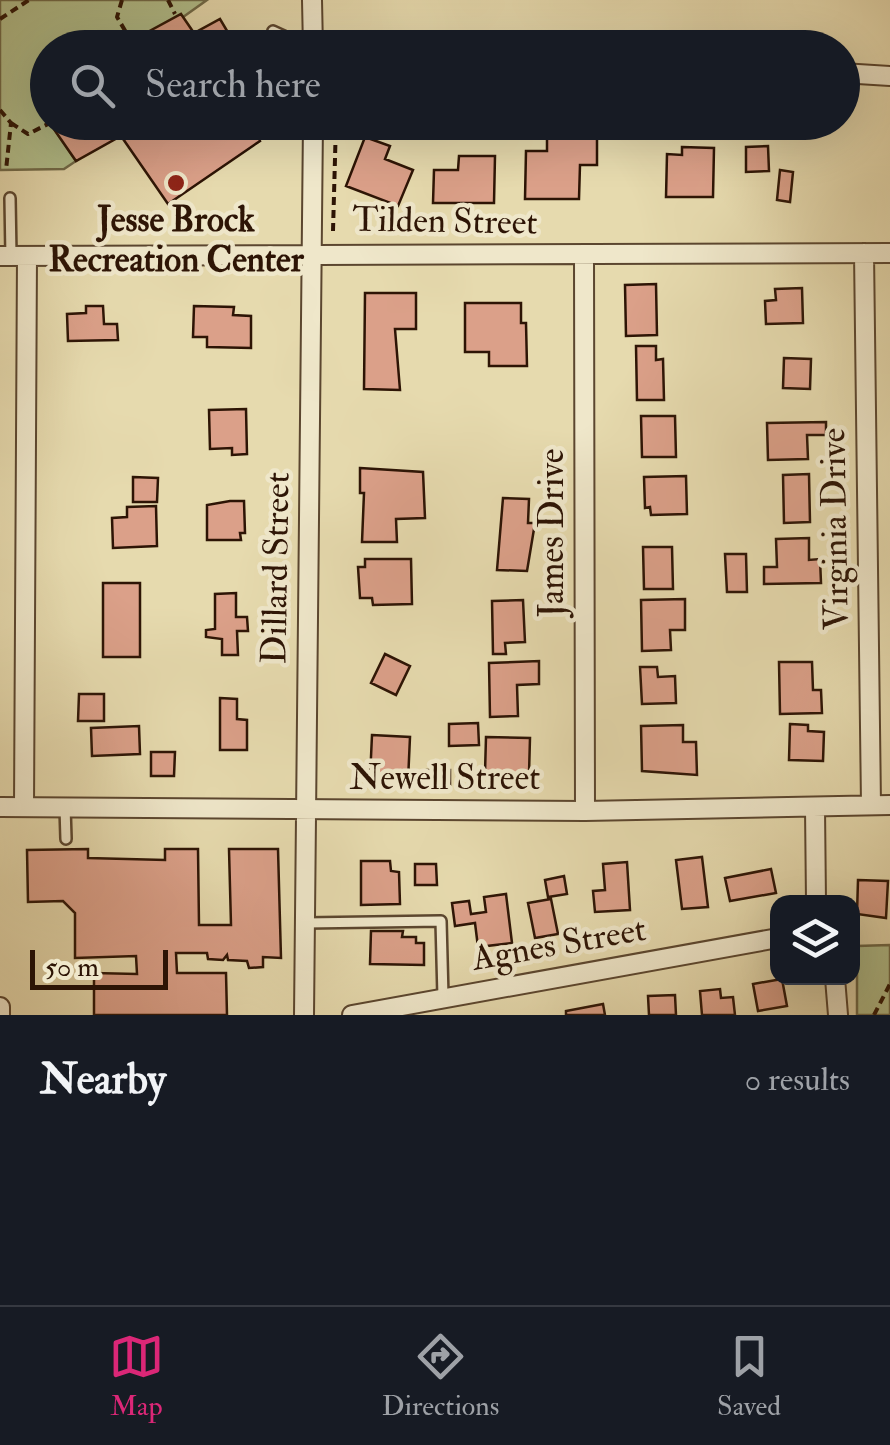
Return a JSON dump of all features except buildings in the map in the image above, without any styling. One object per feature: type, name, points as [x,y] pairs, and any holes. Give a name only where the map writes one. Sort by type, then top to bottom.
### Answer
[{"type":"street","points":[[312,0],[312,30]]},
{"type":"street","points":[[860,74],[890,76]]},
{"type":"street","name":"Dillard Street","points":[[304,1015],[314,140]]},
{"type":"street","name":"Virginia Drive","points":[[864,253],[880,805]]},
{"type":"street","name":"Tilden Street","points":[[13,256],[890,253]]},
{"type":"street","name":"James Drive","points":[[584,255],[584,811]]},
{"type":"street","points":[[13,256],[24,807]]},
{"type":"street","name":"Newell Street","points":[[0,806],[584,811],[880,805]]},
{"type":"street","points":[[815,808],[816,895]]},
{"type":"street","name":"Agnes Street","points":[[352,1015],[770,939]]},
{"type":"street","points":[[836,985],[838,1015]]},
{"type":"street","points":[[0,1007],[0,1015]]},
{"type":"lane","points":[[10,198],[13,256]]},
{"type":"lane","points":[[65,807],[66,838]]},
{"type":"lane","points":[[305,923],[441,921],[443,998]]},
{"type":"path","points":[[0,19],[29,0]]},
{"type":"path","points":[[122,0],[117,16],[125,30]]},
{"type":"path","points":[[168,0],[175,14]]},
{"type":"path","points":[[0,110],[11,123],[30,133]]},
{"type":"path","points":[[6,170],[11,123]]},
{"type":"path","points":[[333,230],[336,140]]},
{"type":"path","points":[[874,1015],[890,984]]},
{"type":"green space","points":[[0,0],[207,0],[165,30],[30,30],[30,140],[62,140],[76,161],[64,169],[0,170]]},
{"type":"green space","points":[[890,945],[890,1015],[857,1015],[860,946]]},
{"type":"place","name":"Jesse Brock Recreation Center","points":[[176,183]]}]
